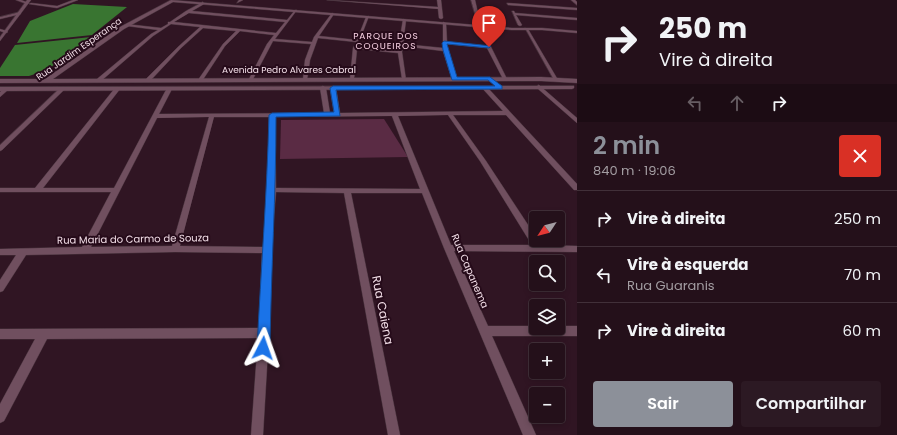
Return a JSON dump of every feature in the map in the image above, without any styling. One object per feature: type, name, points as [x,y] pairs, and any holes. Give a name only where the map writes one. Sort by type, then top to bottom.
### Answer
[{"type":"street","points":[[18,0],[57,7],[76,0]]},
{"type":"street","points":[[0,40],[28,3],[42,0]]},
{"type":"street","points":[[174,0],[424,19],[444,23],[577,31]]},
{"type":"street","name":"Rua Jardim Esperança","points":[[37,89],[82,55],[127,25],[174,0]]},
{"type":"street","points":[[210,0],[240,1],[249,5],[296,11],[317,11],[332,14],[404,20],[441,18],[577,31]]},
{"type":"street","points":[[329,0],[440,8]]},
{"type":"street","points":[[406,6],[407,0]]},
{"type":"street","points":[[439,0],[441,18]]},
{"type":"street","points":[[473,0],[479,21]]},
{"type":"street","points":[[506,0],[520,25]]},
{"type":"street","points":[[540,0],[545,7]]},
{"type":"street","points":[[573,0],[577,4]]},
{"type":"street","points":[[336,5],[339,1]]},
{"type":"street","points":[[99,80],[160,28],[203,3]]},
{"type":"street","points":[[508,4],[577,9]]},
{"type":"street","points":[[251,79],[272,40],[296,11]]},
{"type":"street","points":[[187,12],[287,21]]},
{"type":"street","points":[[7,13],[14,15]]},
{"type":"street","points":[[0,18],[20,13]]},
{"type":"street","points":[[313,88],[308,79],[306,63],[316,37],[332,14]]},
{"type":"street","points":[[514,14],[577,19]]},
{"type":"street","points":[[352,79],[355,48],[368,17]]},
{"type":"street","points":[[404,20],[400,52],[404,79]]},
{"type":"street","points":[[169,23],[277,34]]},
{"type":"street","points":[[444,23],[445,50],[454,78]]},
{"type":"street","points":[[127,25],[160,28]]},
{"type":"street","points":[[148,80],[180,46],[203,26]]},
{"type":"street","points":[[483,26],[489,47],[505,79]]},
{"type":"street","points":[[526,29],[556,80]]},
{"type":"street","points":[[0,30],[6,32]]},
{"type":"street","points":[[200,80],[224,46],[239,30]]},
{"type":"street","points":[[316,37],[358,41]]},
{"type":"street","points":[[272,40],[313,43]]},
{"type":"street","points":[[444,43],[489,47]]},
{"type":"street","points":[[401,45],[445,50]]},
{"type":"street","points":[[355,48],[400,52]]},
{"type":"street","name":"Avenida Pedro Alvares Cabral","points":[[0,81],[454,78],[556,80],[577,82]]},
{"type":"street","points":[[490,79],[500,88]]},
{"type":"street","points":[[539,87],[577,121]]},
{"type":"street","name":"Avenida Pedro Alvares Cabral","points":[[3,89],[577,87]]},
{"type":"street","points":[[323,88],[327,114]]},
{"type":"street","points":[[333,88],[337,114]]},
{"type":"street","points":[[485,88],[577,188]]},
{"type":"street","points":[[0,95],[3,89]]},
{"type":"street","points":[[0,149],[62,89]]},
{"type":"street","points":[[37,190],[117,89]]},
{"type":"street","points":[[85,250],[169,89]]},
{"type":"street","points":[[449,113],[483,161],[539,249]]},
{"type":"street","points":[[155,116],[508,113]]},
{"type":"street","name":"Rua Capanema","points":[[394,114],[448,248],[530,435]]},
{"type":"street","points":[[175,248],[212,115]]},
{"type":"street","points":[[257,435],[264,333],[267,250],[272,190],[272,115]]},
{"type":"street","points":[[0,190],[117,190]]},
{"type":"street","points":[[272,190],[426,191]]},
{"type":"street","name":"Rua Caiena","points":[[346,190],[394,435]]},
{"type":"street","name":"Rua Maria do Carmo de Souza","points":[[0,252],[175,248],[267,250]]},
{"type":"street","points":[[448,248],[577,249]]},
{"type":"street","points":[[0,288],[23,252]]},
{"type":"street","points":[[485,331],[577,331]]},
{"type":"street","points":[[0,417],[44,333]]},
{"type":"street","points":[[0,334],[264,333]]},
{"type":"shaded area","points":[[73,4],[127,7],[92,35],[17,43],[30,21]]},
{"type":"shaded area","points":[[91,37],[47,70],[29,76],[0,76],[0,68],[15,45]]},
{"type":"shaded area","points":[[384,119],[408,157],[280,159],[281,120]]},
{"type":"district","name":"PARQUE DOS COQUEIROS","points":[[386,42]]},
{"type":"route","points":[[263,348],[267,285],[267,250],[272,190],[272,115],[337,114],[333,88],[500,88],[490,79],[454,78],[444,43],[489,47]]}]
